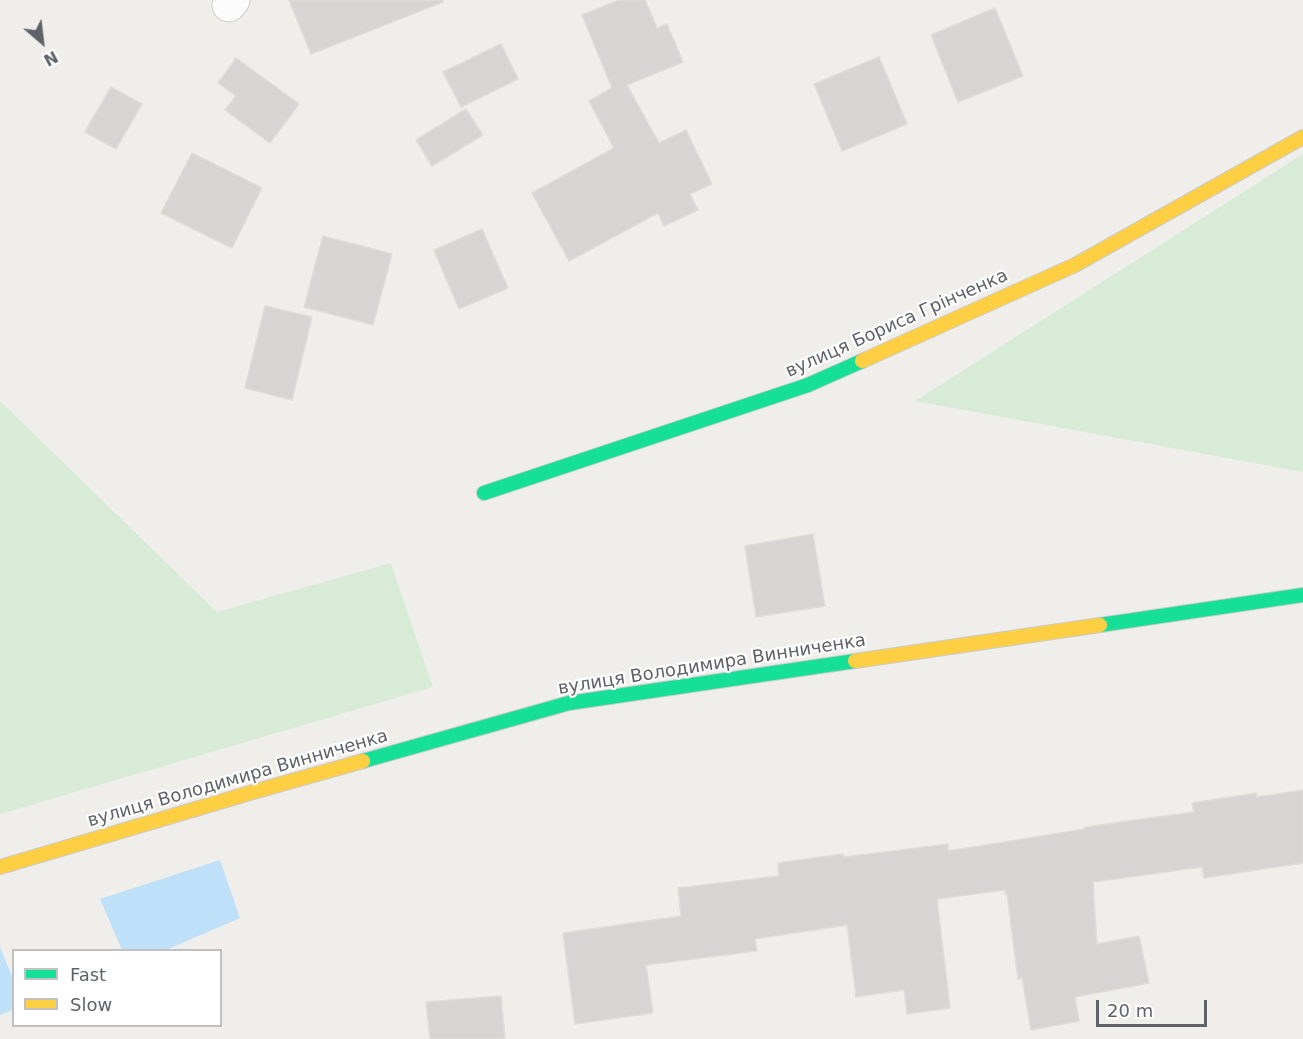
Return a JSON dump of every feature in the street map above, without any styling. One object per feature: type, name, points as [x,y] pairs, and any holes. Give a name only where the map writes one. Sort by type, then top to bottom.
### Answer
[{"type":"street","name":"вулиця Бориса Грінченка","points":[[484,494],[808,385],[1075,265],[1303,137]]},
{"type":"street","name":"вулиця Володимира Винниченка","points":[[0,867],[253,792],[568,703],[1303,595]]},
{"type":"green space","points":[[1303,154],[1303,472],[915,401]]},
{"type":"green space","points":[[0,401],[217,612],[391,563],[433,687],[0,814]]},
{"type":"water","points":[[220,860],[240,918],[168,949],[122,949],[100,899]]},
{"type":"water","points":[[0,947],[12,977],[12,1010],[0,1015]]},
{"type":"building","points":[[289,0],[443,0],[443,2],[311,54]]},
{"type":"building","points":[[619,0],[645,0],[657,28],[667,24],[683,62],[627,85],[659,143],[686,130],[712,184],[690,194],[698,210],[664,226],[658,213],[569,261],[532,193],[614,148],[589,101],[612,88],[582,15]]},
{"type":"building","points":[[995,8],[1023,76],[958,102],[931,35]]},
{"type":"building","points":[[501,44],[518,79],[461,107],[443,72]]},
{"type":"building","points":[[879,57],[907,124],[842,151],[814,84]]},
{"type":"building","points":[[236,58],[299,104],[270,143],[225,110],[236,96],[218,83]]},
{"type":"building","points":[[111,87],[142,104],[116,149],[85,132]]},
{"type":"building","points":[[466,109],[483,135],[432,166],[416,140]]},
{"type":"building","points":[[192,153],[262,188],[232,248],[161,213]]},
{"type":"building","points":[[482,229],[508,288],[459,309],[434,250]]},
{"type":"building","points":[[323,236],[392,254],[373,325],[304,307]]},
{"type":"building","points":[[265,306],[312,317],[292,400],[245,388]]},
{"type":"building","points":[[813,534],[825,606],[756,617],[745,546]]},
{"type":"building","points":[[1303,790],[1303,863],[1204,878],[1202,867],[1093,882],[1097,944],[1139,936],[1149,983],[1075,997],[1079,1021],[1031,1030],[1022,978],[1018,979],[1005,890],[937,899],[950,1008],[907,1014],[904,990],[856,997],[847,925],[755,939],[757,951],[646,965],[653,1013],[575,1024],[563,933],[681,916],[678,888],[779,876],[778,863],[948,844],[948,851],[1085,829],[1085,827],[1194,812],[1192,803],[1256,793],[1257,797]]},
{"type":"building","points":[[501,996],[505,1039],[430,1039],[426,1002]]},
{"type":"traffic: fast","points":[[484,493],[808,385],[862,361]]},
{"type":"traffic: fast","points":[[1100,625],[1303,595]]},
{"type":"traffic: fast","points":[[363,761],[569,703],[855,661]]},
{"type":"traffic: slow","points":[[862,361],[1075,265],[1303,137]]},
{"type":"traffic: slow","points":[[855,661],[1100,625]]},
{"type":"traffic: slow","points":[[0,867],[363,761]]}]
